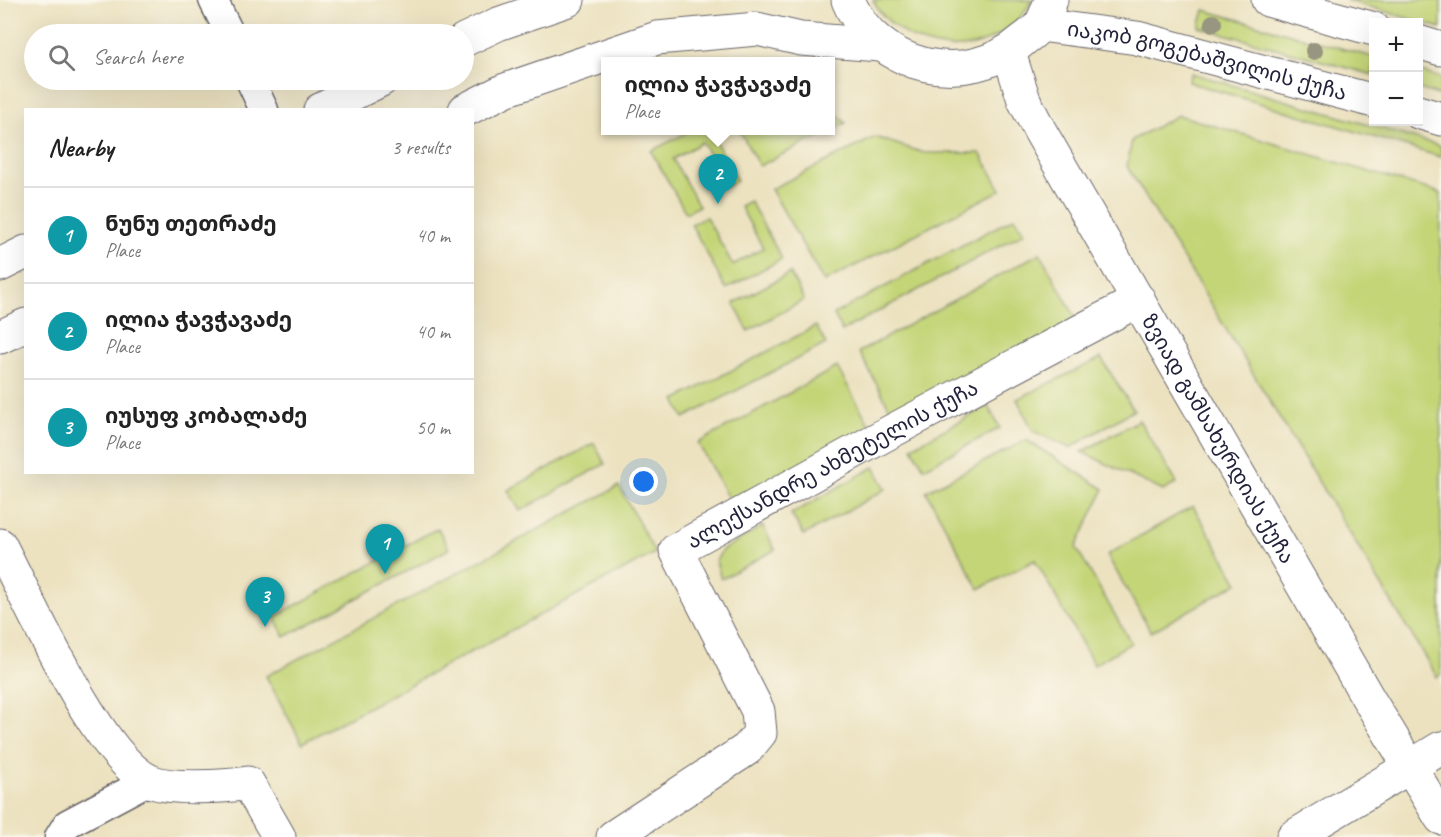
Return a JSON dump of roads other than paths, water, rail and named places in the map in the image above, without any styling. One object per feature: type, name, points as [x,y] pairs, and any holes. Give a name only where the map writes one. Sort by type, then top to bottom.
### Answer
[{"type":"street","points":[[474,35],[498,24],[567,0]]},
{"type":"street","points":[[848,0],[856,18],[880,45],[910,62],[943,69],[977,66],[1009,53],[1046,13]]},
{"type":"street","points":[[1268,0],[1369,28]]},
{"type":"street","name":"იაკობ გოგებაშვილის ქუჩა","points":[[1046,13],[1369,100]]},
{"type":"street","points":[[601,57],[657,38],[757,29],[801,39],[880,45]]},
{"type":"street","points":[[1423,43],[1441,49]]},
{"type":"street","name":"ზვიად გამსახურდიას ქუჩა","points":[[1009,53],[1024,100],[1040,131],[1441,818]]},
{"type":"street","points":[[469,108],[505,90],[601,57]]},
{"type":"street","points":[[324,108],[361,90]]},
{"type":"street","points":[[1423,113],[1441,119]]},
{"type":"street","points":[[0,265],[24,253]]},
{"type":"street","name":"ალექსანდრე ახმეტელის ქუჩა","points":[[613,837],[747,749],[760,733],[758,711],[676,550],[890,432],[1139,300]]},
{"type":"street","points":[[0,337],[24,326]]},
{"type":"street","points":[[0,545],[85,710],[122,759],[148,781],[228,787],[248,783],[279,837]]},
{"type":"street","points":[[1293,837],[1441,748]]},
{"type":"lane","points":[[213,0],[225,24]]},
{"type":"lane","points":[[255,90],[263,108]]},
{"type":"lane","points":[[59,837],[67,824],[148,781]]},
{"type":"place","name":"ილია ჭავჭავაძე","points":[[718,204]]},
{"type":"place","name":"ნუნუ თეთრაძე","points":[[385,574]]},
{"type":"place","name":"იუსუფ კობალაძე","points":[[265,627]]}]
